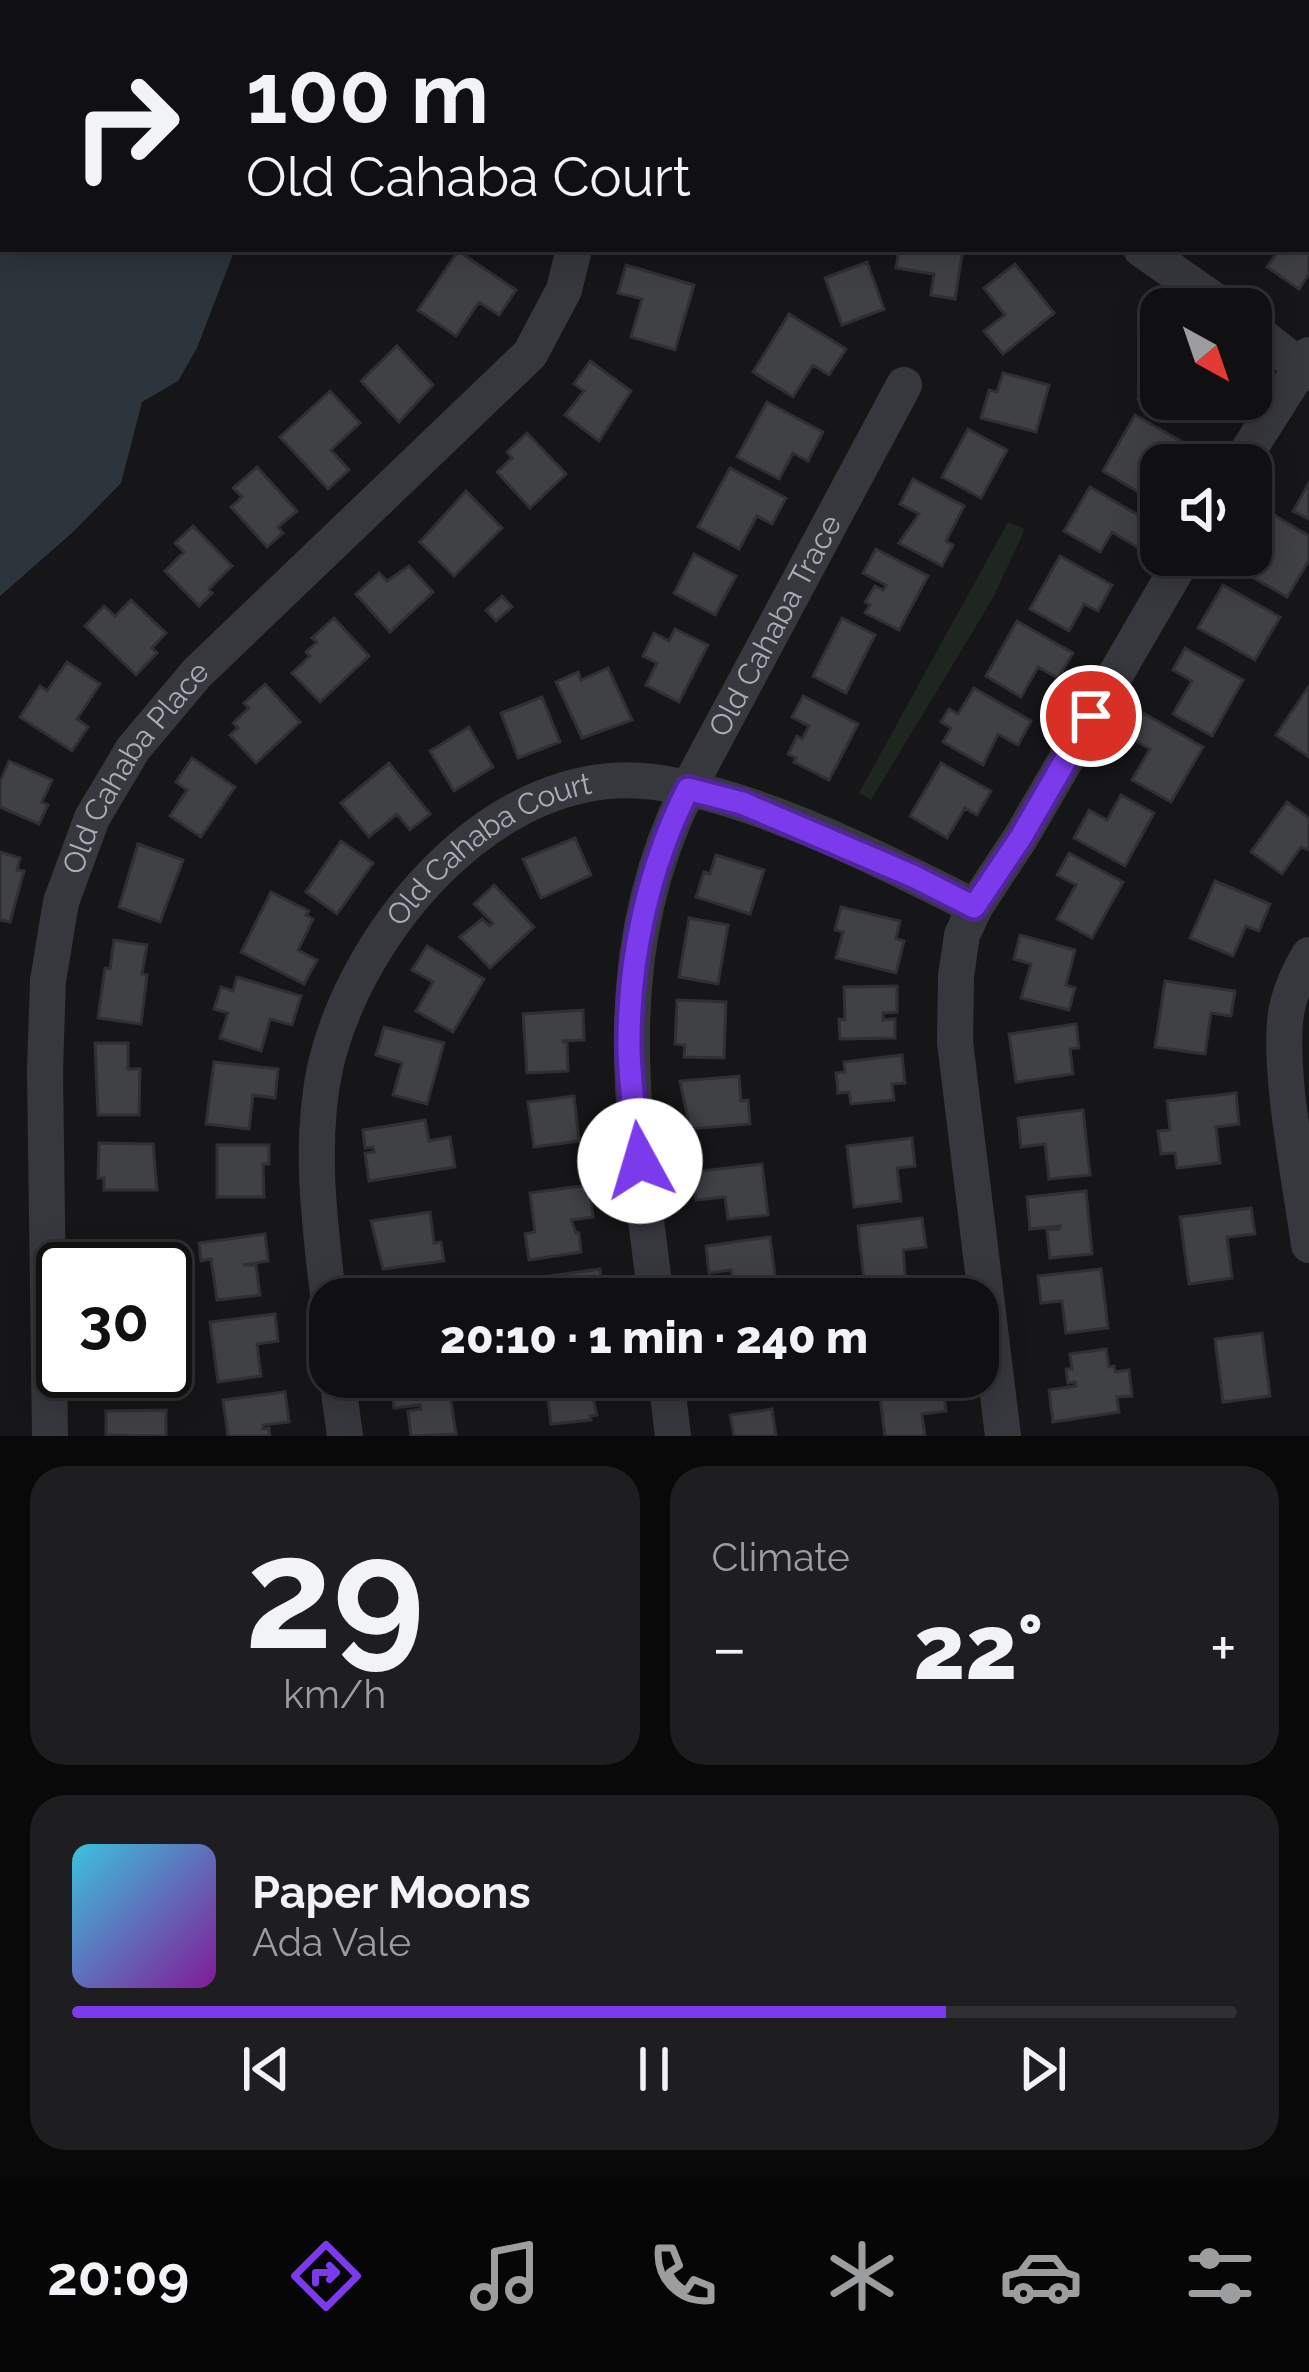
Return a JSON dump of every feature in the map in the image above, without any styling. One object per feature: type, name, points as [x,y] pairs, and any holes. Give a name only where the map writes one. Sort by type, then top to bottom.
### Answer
[{"type":"street","name":"Old Cahaba Place","points":[[50,1436],[48,981],[61,902],[92,818],[134,749],[197,674],[530,354],[558,303],[573,252]]},
{"type":"street","points":[[1145,252],[1197,288]]},
{"type":"street","points":[[1253,444],[1306,365],[1272,342]]},
{"type":"street","name":"Old Cahaba Trace","points":[[654,1278],[629,1051],[633,982],[654,874],[669,826],[904,385]]},
{"type":"street","points":[[1003,1436],[955,1042],[962,934],[1173,576]]},
{"type":"street","name":"Old Cahaba Court","points":[[327,1278],[317,1120],[337,1022],[361,970],[430,874],[516,812],[559,794],[607,782],[653,782],[688,789],[742,803],[974,907]]},
{"type":"street","points":[[1309,955],[1287,1008],[1286,1035],[1309,1245]]},
{"type":"street","points":[[340,1398],[345,1436]]},
{"type":"street","points":[[668,1398],[673,1436]]},
{"type":"shaded area","points":[[0,252],[234,252],[197,348],[178,381],[142,402],[121,483],[0,596]]},
{"type":"shaded area","points":[[1008,522],[1025,529],[993,598],[871,800],[859,793]]},
{"type":"building","points":[[457,252],[516,290],[499,315],[479,302],[456,336],[418,310]]},
{"type":"building","points":[[899,252],[963,252],[955,299],[931,295],[934,274],[896,268]]},
{"type":"building","points":[[1309,252],[1309,274],[1299,289],[1267,267],[1276,254]]},
{"type":"building","points":[[867,262],[884,309],[842,325],[825,278]]},
{"type":"building","points":[[1015,264],[1054,313],[1003,354],[984,331],[1005,315],[984,288]]},
{"type":"building","points":[[626,265],[694,285],[675,350],[631,337],[642,299],[618,293]]},
{"type":"building","points":[[789,314],[846,349],[829,375],[813,365],[793,397],[753,372]]},
{"type":"building","points":[[397,346],[433,385],[399,422],[361,381]]},
{"type":"building","points":[[590,361],[631,391],[599,441],[565,415],[584,391],[574,384]]},
{"type":"building","points":[[1003,373],[1049,385],[1036,432],[981,418],[989,390],[997,392]]},
{"type":"building","points":[[330,391],[360,423],[331,450],[349,470],[328,489],[280,437]]},
{"type":"building","points":[[767,402],[823,432],[808,461],[793,453],[779,479],[737,457]]},
{"type":"building","points":[[1135,415],[1186,444],[1140,444],[1138,492],[1103,471]]},
{"type":"building","points":[[968,429],[1007,450],[981,498],[942,477]]},
{"type":"building","points":[[527,433],[566,474],[530,508],[497,472],[512,458],[507,452]]},
{"type":"building","points":[[257,467],[297,511],[278,527],[283,533],[267,547],[231,507],[242,497],[233,488]]},
{"type":"building","points":[[730,468],[786,498],[772,524],[757,516],[739,549],[698,527]]},
{"type":"building","points":[[913,479],[964,506],[946,541],[953,545],[942,566],[899,543],[919,514],[900,504]]},
{"type":"building","points":[[1309,483],[1309,519],[1293,511]]},
{"type":"building","points":[[1090,487],[1140,516],[1137,547],[1112,532],[1100,552],[1064,531]]},
{"type":"building","points":[[466,491],[502,528],[454,576],[420,542]]},
{"type":"building","points":[[1272,514],[1309,536],[1309,560],[1287,597],[1252,577],[1272,576]]},
{"type":"building","points":[[193,526],[232,566],[199,606],[165,571],[184,552],[175,543]]},
{"type":"building","points":[[876,549],[928,576],[899,630],[865,613],[870,605],[865,602],[875,586],[883,590],[886,585],[863,573]]},
{"type":"building","points":[[694,554],[736,576],[715,615],[674,593]]},
{"type":"building","points":[[1060,556],[1112,585],[1098,611],[1084,604],[1069,631],[1030,609]]},
{"type":"building","points":[[409,566],[433,592],[390,632],[356,594],[379,573],[387,581]]},
{"type":"building","points":[[1223,585],[1280,617],[1255,660],[1198,628]]},
{"type":"building","points":[[502,596],[512,607],[496,621],[486,610]]},
{"type":"building","points":[[131,600],[166,633],[152,648],[157,653],[136,675],[85,626],[104,606],[115,616]]},
{"type":"building","points":[[334,618],[369,656],[320,702],[292,673],[310,656],[306,652],[317,642],[312,638]]},
{"type":"building","points":[[842,618],[875,635],[846,693],[813,676]]},
{"type":"building","points":[[1017,621],[1073,653],[1058,678],[1038,667],[1021,697],[986,676]]},
{"type":"building","points":[[675,629],[708,645],[679,702],[646,685],[657,663],[643,656],[654,633],[669,641]]},
{"type":"building","points":[[1185,648],[1243,680],[1212,736],[1173,714],[1192,681],[1173,670]]},
{"type":"building","points":[[67,662],[100,684],[77,719],[88,727],[72,751],[20,717],[40,686],[47,691]]},
{"type":"building","points":[[608,668],[632,720],[582,738],[556,682],[578,672],[581,680]]},
{"type":"building","points":[[265,684],[300,722],[256,763],[230,735],[238,728],[233,723],[249,708],[244,703]]},
{"type":"building","points":[[1309,686],[1309,757],[1276,735]]},
{"type":"building","points":[[974,688],[1031,721],[1018,745],[998,734],[983,765],[943,742],[951,728],[941,722],[949,709],[958,714]]},
{"type":"building","points":[[803,696],[858,724],[829,780],[788,754],[797,736],[802,739],[809,726],[792,717]]},
{"type":"building","points":[[542,697],[560,742],[518,758],[501,713]]},
{"type":"building","points":[[1143,713],[1203,747],[1171,802],[1132,780],[1150,749],[1129,737]]},
{"type":"building","points":[[469,727],[493,767],[454,791],[430,751]]},
{"type":"building","points":[[192,758],[235,787],[201,837],[170,816],[187,790],[176,782]]},
{"type":"building","points":[[9,761],[52,780],[39,824],[0,807],[0,782]]},
{"type":"building","points":[[389,763],[430,814],[410,830],[397,814],[369,837],[341,803]]},
{"type":"building","points":[[941,763],[991,791],[977,815],[965,808],[947,838],[910,816]]},
{"type":"building","points":[[1121,795],[1154,813],[1125,866],[1074,838],[1089,810],[1107,820]]},
{"type":"building","points":[[1287,802],[1309,818],[1309,850],[1301,847],[1282,874],[1251,852]]},
{"type":"building","points":[[575,838],[591,875],[541,898],[523,859]]},
{"type":"building","points":[[341,841],[373,863],[337,914],[306,892]]},
{"type":"building","points":[[138,844],[183,860],[160,922],[119,907]]},
{"type":"building","points":[[0,852],[20,858],[17,870],[24,871],[10,922],[0,920]]},
{"type":"building","points":[[1069,853],[1123,882],[1092,938],[1057,919],[1076,885],[1057,875]]},
{"type":"building","points":[[716,855],[764,870],[750,914],[696,897]]},
{"type":"building","points":[[1215,881],[1270,904],[1259,931],[1246,926],[1233,956],[1190,938]]},
{"type":"building","points":[[494,885],[534,927],[490,968],[460,937],[482,919],[490,926],[493,923],[474,904]]},
{"type":"building","points":[[271,892],[309,911],[306,915],[313,919],[298,950],[317,960],[304,984],[241,952]]},
{"type":"building","points":[[841,907],[900,921],[896,939],[904,941],[896,973],[836,958],[843,932],[835,930]]},
{"type":"building","points":[[689,918],[728,925],[718,984],[679,977]]},
{"type":"building","points":[[1020,935],[1075,950],[1066,985],[1075,988],[1069,1010],[1021,998],[1031,964],[1014,959]]},
{"type":"building","points":[[114,940],[147,945],[141,1024],[98,1018]]},
{"type":"building","points":[[427,946],[484,979],[453,1032],[416,1011],[433,982],[412,970]]},
{"type":"building","points":[[237,977],[301,996],[292,1025],[270,1019],[261,1051],[220,1038],[228,1013],[214,1009],[221,987],[233,991]]},
{"type":"building","points":[[1165,981],[1235,991],[1231,1016],[1211,1013],[1205,1054],[1155,1047]]},
{"type":"building","points":[[897,986],[897,1012],[883,1013],[883,1020],[895,1019],[895,1038],[840,1039],[844,987]]},
{"type":"building","points":[[677,1000],[726,1002],[724,1058],[684,1057],[685,1045],[675,1044]]},
{"type":"building","points":[[583,1010],[584,1040],[562,1041],[567,1043],[568,1071],[527,1073],[523,1014]]},
{"type":"building","points":[[1076,1024],[1079,1048],[1070,1049],[1073,1074],[1016,1082],[1009,1034]]},
{"type":"building","points":[[384,1027],[444,1043],[427,1104],[393,1095],[402,1063],[376,1055]]},
{"type":"building","points":[[95,1043],[128,1043],[128,1069],[140,1069],[139,1115],[98,1115]]},
{"type":"building","points":[[902,1055],[905,1083],[892,1084],[894,1100],[851,1104],[849,1092],[838,1093],[836,1073],[845,1072],[844,1062]]},
{"type":"building","points":[[214,1062],[278,1069],[275,1098],[253,1095],[249,1129],[206,1124]]},
{"type":"building","points":[[739,1076],[741,1101],[748,1100],[750,1124],[690,1129],[680,1081]]},
{"type":"building","points":[[1236,1093],[1239,1124],[1216,1127],[1220,1163],[1177,1168],[1175,1153],[1161,1154],[1158,1131],[1170,1130],[1167,1101]]},
{"type":"building","points":[[574,1096],[579,1141],[534,1147],[528,1102]]},
{"type":"building","points":[[1083,1110],[1090,1175],[1049,1179],[1045,1144],[1021,1147],[1018,1118]]},
{"type":"building","points":[[425,1120],[429,1141],[450,1137],[455,1167],[369,1181],[365,1153],[374,1152],[373,1147],[365,1148],[363,1130]]},
{"type":"building","points":[[912,1138],[915,1166],[897,1168],[901,1201],[854,1207],[847,1146]]},
{"type":"building","points":[[99,1143],[153,1144],[157,1190],[104,1190],[104,1178],[98,1178]]},
{"type":"building","points":[[217,1145],[269,1145],[269,1164],[263,1164],[264,1197],[217,1197]]},
{"type":"building","points":[[762,1164],[768,1215],[728,1219],[725,1197],[696,1200],[693,1172]]},
{"type":"building","points":[[589,1185],[593,1217],[571,1220],[579,1233],[581,1252],[529,1260],[525,1234],[535,1232],[530,1193]]},
{"type":"building","points":[[1086,1191],[1092,1254],[1050,1258],[1047,1230],[1060,1226],[1030,1229],[1027,1197]]},
{"type":"building","points":[[1251,1208],[1255,1234],[1227,1237],[1232,1278],[1189,1284],[1180,1217]]},
{"type":"building","points":[[430,1212],[434,1243],[441,1242],[444,1261],[383,1269],[371,1221]]},
{"type":"building","points":[[922,1218],[926,1247],[903,1250],[905,1278],[864,1278],[858,1226]]},
{"type":"building","points":[[265,1234],[268,1261],[243,1265],[256,1265],[260,1295],[217,1300],[211,1259],[201,1261],[199,1243]]},
{"type":"building","points":[[770,1237],[775,1278],[732,1278],[731,1270],[709,1273],[706,1246]]},
{"type":"building","points":[[600,1269],[601,1278],[535,1278]]},
{"type":"building","points":[[1101,1269],[1108,1328],[1066,1333],[1062,1301],[1041,1303],[1038,1276]]},
{"type":"building","points":[[275,1314],[278,1341],[257,1344],[261,1376],[218,1382],[210,1322]]},
{"type":"building","points":[[1262,1333],[1270,1396],[1223,1402],[1215,1339]]},
{"type":"building","points":[[1106,1349],[1109,1367],[1114,1366],[1115,1372],[1129,1370],[1132,1396],[1117,1397],[1119,1412],[1053,1422],[1049,1390],[1076,1386],[1068,1383],[1070,1354]]},
{"type":"building","points":[[285,1392],[289,1422],[263,1425],[270,1436],[228,1436],[223,1400]]},
{"type":"building","points":[[393,1398],[450,1398],[456,1434],[411,1436],[408,1411],[421,1409],[420,1405],[394,1408]]},
{"type":"building","points":[[548,1398],[593,1398],[597,1415],[590,1416],[591,1420],[551,1424]]},
{"type":"building","points":[[880,1398],[944,1398],[946,1411],[922,1414],[925,1436],[885,1436]]},
{"type":"building","points":[[772,1409],[776,1436],[734,1436],[730,1415]]},
{"type":"building","points":[[166,1410],[166,1436],[106,1435],[106,1411]]},
{"type":"route","points":[[640,1161],[629,1051],[633,982],[654,874],[669,826],[688,789],[742,803],[974,907],[1091,716]]}]
